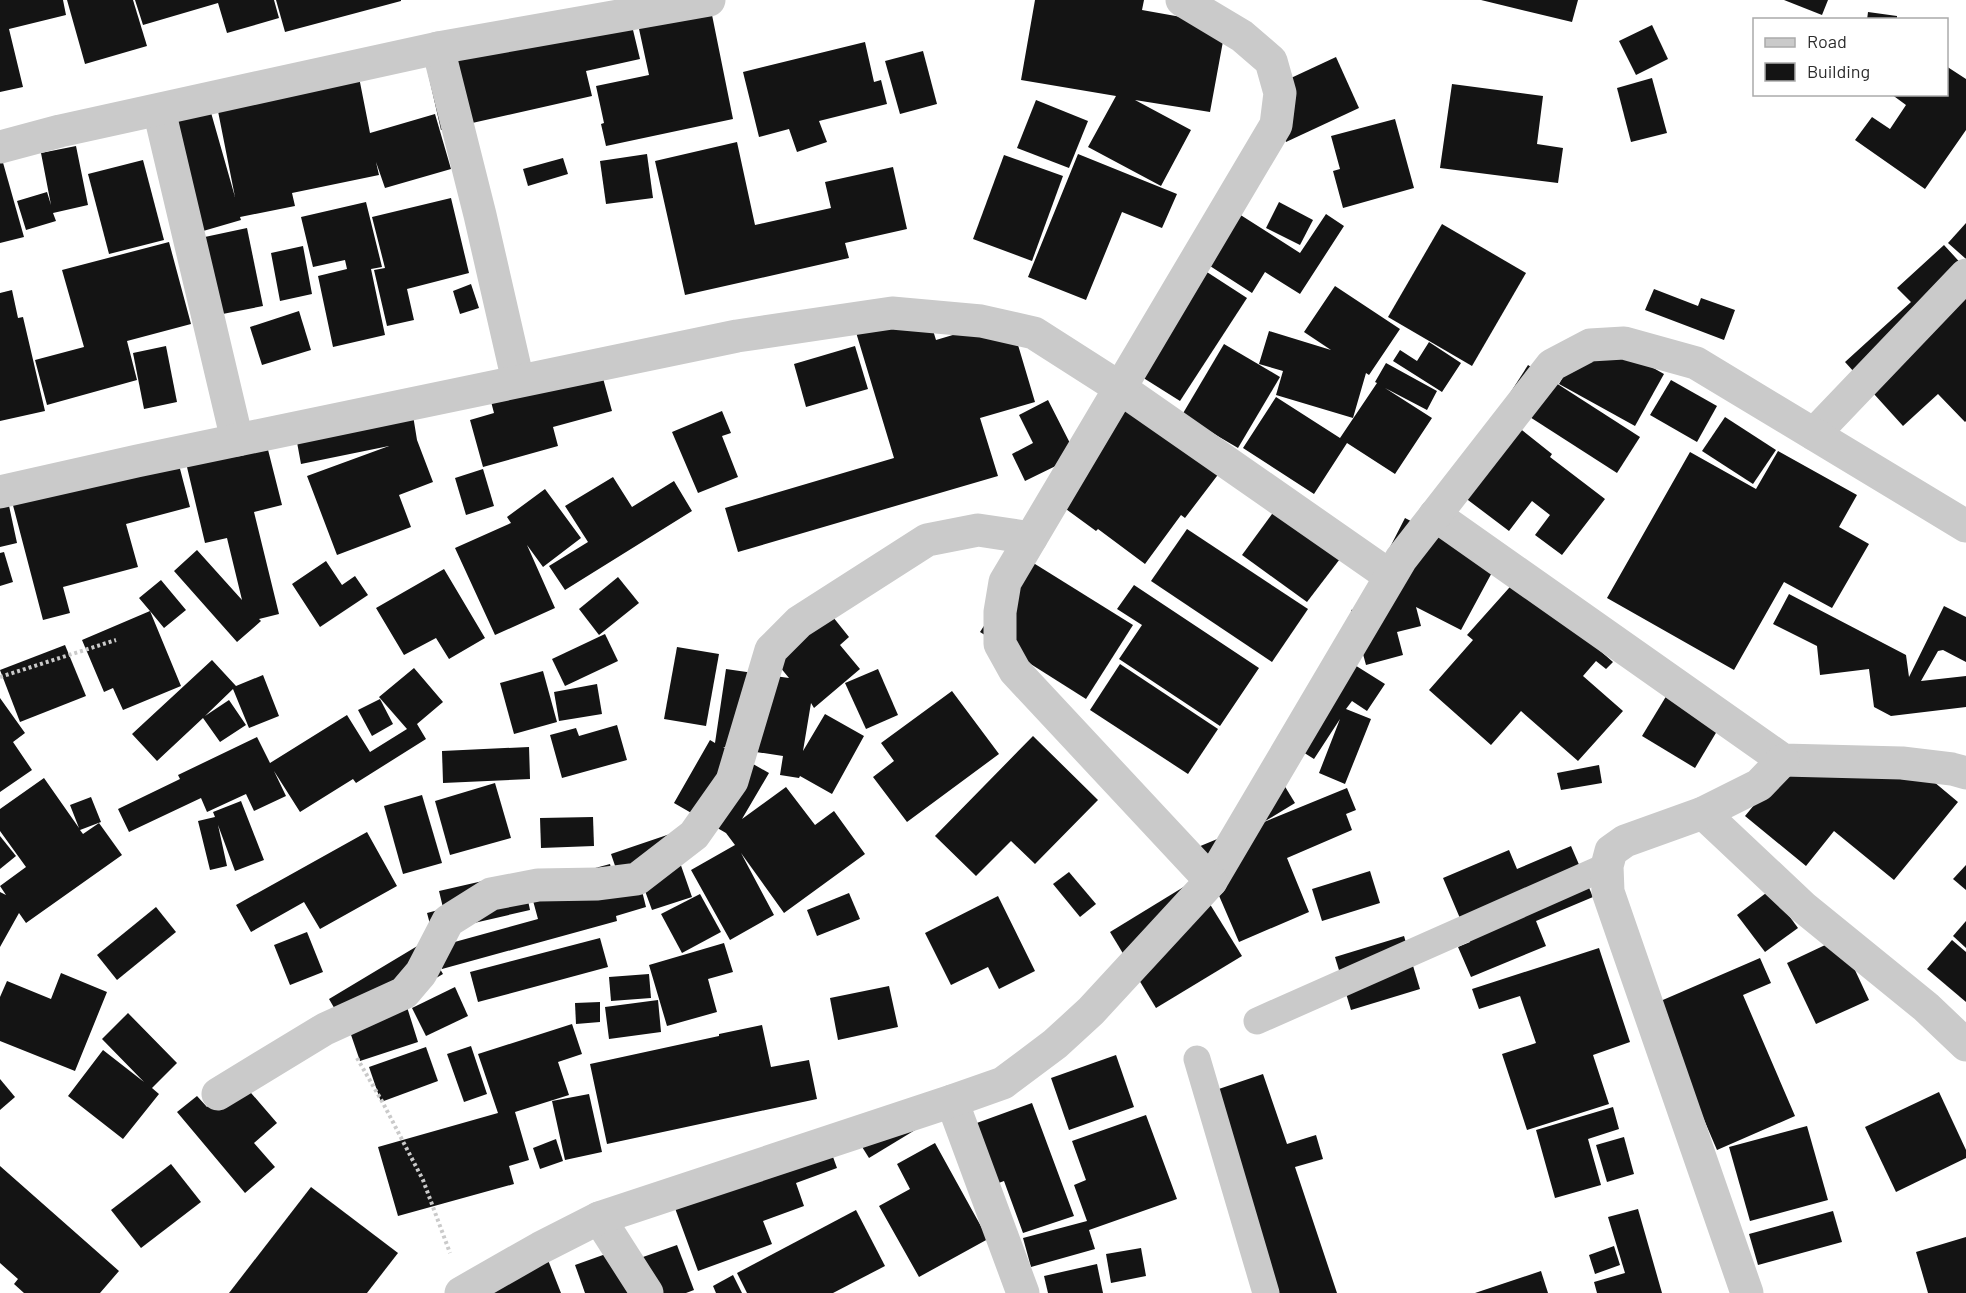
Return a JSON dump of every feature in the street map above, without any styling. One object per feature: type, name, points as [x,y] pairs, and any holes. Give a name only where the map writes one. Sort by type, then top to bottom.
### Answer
[{"type":"street","points":[[0,147],[60,131],[438,48],[709,0]]},
{"type":"street","points":[[1182,0],[1242,36],[1271,61],[1280,93],[1276,125],[1005,582],[1000,612],[1000,644],[1015,671],[1210,881]]},
{"type":"street","points":[[438,48],[480,215],[518,381]]},
{"type":"street","points":[[159,110],[237,440]]},
{"type":"street","points":[[1814,434],[1966,274]]},
{"type":"street","points":[[0,492],[737,336],[892,313],[981,321],[1034,333],[1120,388],[1390,576]]},
{"type":"street","points":[[462,1292],[598,1218],[1003,1083],[1055,1044],[1091,1011],[1210,881],[1401,559],[1552,365],[1590,345],[1624,343],[1696,363],[1966,526]]},
{"type":"street","points":[[1435,515],[1783,760],[1902,763],[1952,769],[1966,774]]},
{"type":"street","points":[[218,1094],[337,1023],[404,993],[421,973],[448,921],[491,894],[538,885],[598,885],[637,879],[694,835],[732,781],[771,650],[798,622],[927,540],[978,530],[1031,538]]},
{"type":"street","points":[[1747,1293],[1608,892],[1608,866],[1611,851],[1625,841],[1703,813],[1760,785],[1783,760]]},
{"type":"street","points":[[1703,813],[1803,907],[1926,1007],[1966,1045]]},
{"type":"street","points":[[952,1101],[1023,1293]]},
{"type":"street","points":[[598,1218],[647,1293]]},
{"type":"lane","points":[[1257,1021],[1608,866]]},
{"type":"lane","points":[[1197,1059],[1266,1293]]},
{"type":"path","points":[[0,677],[116,640]]},
{"type":"path","points":[[337,1023],[384,1103],[423,1180],[462,1292]]},
{"type":"building","points":[[0,0],[63,0],[66,15],[9,29],[23,87],[0,92]]},
{"type":"building","points":[[67,0],[133,0],[147,46],[85,64]]},
{"type":"building","points":[[135,0],[274,0],[279,18],[227,33],[218,3],[143,25]]},
{"type":"building","points":[[276,0],[401,0],[401,1],[285,32]]},
{"type":"building","points":[[709,0],[733,119],[606,146],[601,124],[604,123],[596,86],[649,75],[636,15]]},
{"type":"building","points":[[1035,0],[1144,0],[1142,10],[1226,25],[1210,112],[1135,100],[1191,130],[1161,186],[1088,147],[1116,96],[1021,80]]},
{"type":"building","points":[[1481,0],[1578,0],[1572,22]]},
{"type":"building","points":[[1784,0],[1828,0],[1822,15]]},
{"type":"building","points":[[627,5],[640,59],[586,71],[592,96],[441,130],[423,51]]},
{"type":"building","points":[[1868,12],[1897,16],[1897,18],[1867,18]]},
{"type":"building","points":[[1652,25],[1668,59],[1636,75],[1619,41]]},
{"type":"building","points":[[865,42],[874,82],[881,80],[887,104],[819,121],[827,142],[797,152],[789,129],[759,137],[743,72]]},
{"type":"building","points":[[923,51],[937,104],[900,114],[885,61]]},
{"type":"building","points":[[1336,57],[1359,108],[1286,142],[1263,91]]},
{"type":"building","points":[[356,62],[370,133],[435,114],[451,169],[385,188],[376,162],[379,175],[292,193],[295,206],[240,217],[241,220],[186,236],[151,111],[206,95],[235,197],[214,91]]},
{"type":"building","points":[[1948,67],[1966,79],[1966,130],[1925,189],[1855,140],[1872,117],[1890,129],[1906,105],[1894,96],[1948,96]]},
{"type":"building","points":[[1652,78],[1667,133],[1631,142],[1617,88]]},
{"type":"building","points":[[1452,84],[1543,96],[1537,144],[1563,148],[1558,183],[1440,168]]},
{"type":"building","points":[[1036,100],[1088,121],[1069,168],[1017,148]]},
{"type":"building","points":[[1395,119],[1414,188],[1343,208],[1333,171],[1340,169],[1331,136]]},
{"type":"building","points":[[737,142],[755,225],[831,208],[825,182],[893,167],[907,229],[845,243],[849,258],[685,295],[655,161]]},
{"type":"building","points":[[76,146],[88,205],[53,213],[56,221],[26,230],[17,201],[47,192],[51,205],[41,153]]},
{"type":"building","points":[[0,152],[24,237],[0,243]]},
{"type":"building","points":[[647,154],[653,198],[606,204],[600,161]]},
{"type":"building","points":[[1078,154],[1177,194],[1162,228],[1122,212],[1086,300],[1028,277]]},
{"type":"building","points":[[1004,155],[1063,176],[1032,261],[973,239]]},
{"type":"building","points":[[563,158],[568,174],[528,186],[523,169]]},
{"type":"building","points":[[143,160],[164,240],[109,254],[88,174]]},
{"type":"building","points":[[451,198],[469,273],[407,289],[414,320],[387,326],[374,270],[385,268],[372,217]]},
{"type":"building","points":[[366,202],[382,267],[371,269],[385,335],[333,347],[318,276],[347,269],[345,260],[313,267],[301,217]]},
{"type":"building","points":[[1279,202],[1313,220],[1300,245],[1266,228]]},
{"type":"building","points":[[1228,207],[1300,253],[1326,214],[1344,226],[1300,294],[1265,272],[1252,293],[1196,257]]},
{"type":"building","points":[[1966,223],[1966,259],[1948,243]]},
{"type":"building","points":[[1442,224],[1526,273],[1472,366],[1388,317]]},
{"type":"building","points":[[247,228],[263,306],[202,318],[186,241]]},
{"type":"building","points":[[169,242],[191,324],[127,341],[137,380],[47,405],[35,360],[84,347],[62,270]]},
{"type":"building","points":[[1944,245],[1966,269],[1966,421],[1938,394],[1903,426],[1845,362],[1911,302],[1897,288]]},
{"type":"building","points":[[303,246],[312,294],[280,301],[271,253]]},
{"type":"building","points":[[1193,263],[1247,298],[1180,401],[1126,367]]},
{"type":"building","points":[[471,284],[479,308],[460,314],[453,291]]},
{"type":"building","points":[[1335,286],[1400,329],[1369,375],[1366,373],[1353,418],[1276,395],[1283,371],[1259,364],[1269,331],[1331,350],[1304,332]]},
{"type":"building","points":[[1654,289],[1698,306],[1701,298],[1735,310],[1724,340],[1645,310]]},
{"type":"building","points":[[12,290],[18,318],[23,317],[45,411],[0,421],[0,293]]},
{"type":"building","points":[[926,308],[936,340],[1010,318],[1035,402],[980,418],[998,476],[738,552],[725,508],[894,458],[855,329]]},
{"type":"building","points":[[299,311],[311,350],[262,365],[250,327]]},
{"type":"building","points":[[1589,332],[1664,374],[1635,426],[1559,384]]},
{"type":"building","points":[[1429,342],[1461,363],[1442,392],[1393,361],[1400,350],[1417,361]]},
{"type":"building","points":[[1224,344],[1280,377],[1238,448],[1182,415]]},
{"type":"building","points":[[166,346],[177,402],[144,409],[133,353]]},
{"type":"building","points":[[855,346],[868,389],[806,407],[794,364]]},
{"type":"building","points":[[598,360],[612,411],[553,427],[558,446],[483,467],[470,420],[494,413],[488,390]]},
{"type":"building","points":[[1386,363],[1437,391],[1427,410],[1385,388],[1432,418],[1395,474],[1347,443],[1314,494],[1243,448],[1276,397],[1340,438],[1377,383],[1375,382]]},
{"type":"building","points":[[1528,365],[1640,437],[1617,473],[1505,401]]},
{"type":"building","points":[[1671,380],[1717,406],[1697,442],[1650,415]]},
{"type":"building","points":[[1118,395],[1220,472],[1185,518],[1181,515],[1145,564],[1044,493],[1070,459],[1025,481],[1012,454],[1033,443],[1019,415],[1048,400],[1075,453]]},
{"type":"building","points":[[411,403],[417,440],[433,482],[399,495],[411,527],[337,555],[307,476],[389,446],[301,464],[294,426]]},
{"type":"building","points":[[722,411],[731,433],[722,436],[738,477],[698,493],[672,432]]},
{"type":"building","points":[[1725,417],[1776,450],[1753,484],[1702,451]]},
{"type":"building","points":[[262,426],[282,505],[254,512],[279,614],[259,619],[261,621],[237,642],[174,571],[197,550],[242,600],[227,538],[205,543],[182,446]]},
{"type":"building","points":[[1518,427],[1552,454],[1550,457],[1605,499],[1562,555],[1535,535],[1550,515],[1532,501],[1509,531],[1464,497]]},
{"type":"building","points":[[174,446],[190,507],[126,524],[138,567],[63,587],[70,613],[43,620],[9,490]]},
{"type":"building","points":[[1778,451],[1857,495],[1839,527],[1869,544],[1832,608],[1784,582],[1734,670],[1607,598],[1690,452],[1756,489]]},
{"type":"building","points":[[483,469],[494,506],[466,515],[455,478]]},
{"type":"building","points":[[613,477],[632,507],[674,481],[692,511],[565,590],[549,566],[588,542],[565,506]]},
{"type":"building","points":[[545,489],[581,538],[543,567],[527,545],[555,608],[495,635],[455,548],[511,523],[507,517]]},
{"type":"building","points":[[8,501],[17,543],[0,547],[0,502]]},
{"type":"building","points":[[1280,503],[1346,551],[1307,602],[1242,555]]},
{"type":"building","points":[[1405,518],[1496,565],[1461,630],[1416,607],[1421,626],[1397,632],[1403,655],[1366,665],[1351,610],[1397,597],[1371,584]]},
{"type":"building","points":[[1187,529],[1308,609],[1272,662],[1151,581]]},
{"type":"building","points":[[4,552],[13,582],[0,586],[0,553]]},
{"type":"building","points":[[1027,559],[1133,625],[1086,699],[980,632]]},
{"type":"building","points":[[326,561],[342,585],[355,576],[368,595],[320,627],[292,584]]},
{"type":"building","points":[[444,569],[485,638],[449,659],[436,638],[404,655],[376,608]]},
{"type":"building","points":[[618,577],[639,603],[599,635],[579,609]]},
{"type":"building","points":[[1517,579],[1613,662],[1606,669],[1596,661],[1583,676],[1623,711],[1578,761],[1521,711],[1491,745],[1429,690],[1473,640],[1467,635]]},
{"type":"building","points":[[161,580],[186,610],[164,628],[139,598]]},
{"type":"building","points":[[1134,585],[1259,668],[1220,726],[1119,659],[1142,625],[1117,609]]},
{"type":"building","points":[[1789,594],[1906,655],[1909,677],[1944,606],[1966,617],[1966,662],[1943,650],[1938,651],[1921,681],[1966,676],[1966,707],[1891,716],[1874,707],[1869,669],[1820,675],[1817,646],[1773,624]]},
{"type":"building","points":[[821,602],[849,637],[840,645],[860,669],[814,708],[811,703],[803,751],[825,714],[864,736],[832,794],[800,776],[799,778],[780,775],[783,756],[723,747],[769,773],[742,819],[786,787],[815,825],[834,811],[865,854],[784,913],[741,853],[774,915],[730,940],[691,870],[735,845],[726,833],[674,803],[710,740],[715,743],[726,669],[789,678],[765,649]]},
{"type":"building","points":[[150,611],[181,686],[123,710],[113,688],[104,692],[82,640]]},
{"type":"building","points":[[605,634],[618,661],[565,686],[552,659]]},
{"type":"building","points":[[65,645],[86,696],[20,722],[0,670]]},
{"type":"building","points":[[677,647],[719,654],[706,726],[664,719]]},
{"type":"building","points":[[1342,657],[1385,684],[1367,711],[1352,701],[1346,709],[1371,719],[1345,784],[1319,773],[1340,719],[1314,759],[1287,742]]},
{"type":"building","points":[[212,660],[236,686],[263,675],[279,716],[249,728],[233,689],[205,716],[229,700],[246,725],[220,742],[203,718],[157,761],[132,734]]},
{"type":"building","points":[[1120,664],[1218,729],[1188,774],[1090,710]]},
{"type":"building","points":[[414,668],[443,702],[417,724],[426,739],[356,783],[353,779],[300,812],[274,771],[286,796],[254,811],[246,794],[207,812],[201,798],[129,832],[118,809],[180,779],[178,775],[257,737],[270,763],[347,715],[370,752],[407,729],[379,697]]},
{"type":"building","points":[[878,669],[898,715],[866,729],[845,683]]},
{"type":"building","points":[[543,671],[557,722],[514,734],[500,683]]},
{"type":"building","points":[[1676,680],[1729,711],[1695,768],[1642,736]]},
{"type":"building","points":[[597,684],[602,714],[559,721],[554,692]]},
{"type":"building","points":[[952,691],[999,754],[907,822],[873,777],[894,761],[881,743]]},
{"type":"building","points":[[0,698],[25,733],[13,742],[32,770],[0,792]]},
{"type":"building","points":[[380,699],[393,724],[372,736],[358,710]]},
{"type":"building","points":[[617,725],[627,760],[562,778],[550,735],[576,728],[579,736]]},
{"type":"building","points":[[1033,736],[1098,800],[1035,864],[1011,841],[976,876],[935,836]]},
{"type":"building","points":[[529,747],[530,779],[443,783],[442,751]]},
{"type":"building","points":[[1802,747],[1897,751],[1958,802],[1894,880],[1834,831],[1806,866],[1745,816]]},
{"type":"building","points":[[1599,765],[1602,783],[1561,790],[1557,773]]},
{"type":"building","points":[[44,778],[79,828],[70,805],[91,797],[101,822],[80,830],[83,834],[99,823],[122,855],[26,923],[19,913],[0,947],[0,892],[6,895],[0,886],[26,867],[0,831],[0,809]]},
{"type":"building","points":[[1281,780],[1295,803],[1257,826]]},
{"type":"building","points":[[495,783],[511,838],[450,855],[435,801]]},
{"type":"building","points":[[1347,788],[1356,810],[1346,814],[1352,830],[1287,858],[1309,912],[1239,942],[1198,847]]},
{"type":"building","points":[[422,795],[442,863],[403,874],[384,806]]},
{"type":"building","points":[[241,801],[264,860],[235,871],[218,825],[227,866],[210,870],[198,821],[215,817],[213,812]]},
{"type":"building","points":[[593,817],[594,846],[541,848],[540,818]]},
{"type":"building","points":[[367,832],[397,886],[320,929],[304,902],[251,932],[236,905]]},
{"type":"building","points":[[670,834],[692,897],[652,910],[641,880],[622,886],[611,854]]},
{"type":"building","points":[[0,836],[16,856],[0,869]]},
{"type":"building","points":[[1571,846],[1593,897],[1536,921],[1546,946],[1471,977],[1458,947],[1470,942],[1443,878],[1509,850],[1517,869]]},
{"type":"building","points":[[610,864],[619,897],[642,891],[646,907],[616,916],[617,921],[442,969],[427,913],[442,909],[445,916],[439,891],[522,872],[530,910],[448,929],[451,943],[538,919],[529,886]]},
{"type":"building","points":[[1966,865],[1966,890],[1953,879]]},
{"type":"building","points":[[1370,871],[1380,903],[1322,921],[1312,889]]},
{"type":"building","points":[[1069,872],[1096,904],[1080,917],[1053,884]]},
{"type":"building","points":[[1195,880],[1242,956],[1156,1008],[1110,932]]},
{"type":"building","points":[[1770,890],[1798,928],[1765,952],[1737,915]]},
{"type":"building","points":[[849,893],[860,919],[817,936],[807,910]]},
{"type":"building","points":[[700,894],[721,932],[682,953],[661,914]]},
{"type":"building","points":[[998,896],[1035,971],[999,989],[988,967],[951,985],[925,933]]},
{"type":"building","points":[[156,907],[176,932],[117,980],[97,955]]},
{"type":"building","points":[[1966,921],[1966,948],[1953,936]]},
{"type":"building","points":[[307,932],[323,972],[290,985],[274,945]]},
{"type":"building","points":[[1404,936],[1420,989],[1351,1010],[1335,957]]},
{"type":"building","points":[[600,938],[608,967],[478,1002],[470,972]]},
{"type":"building","points":[[1840,938],[1869,1000],[1816,1024],[1787,963]]},
{"type":"building","points":[[1952,940],[1966,952],[1966,1002],[1927,969]]},
{"type":"building","points":[[424,942],[443,974],[359,1023],[407,1007],[418,1042],[360,1061],[349,1029],[347,1030],[329,999]]},
{"type":"building","points":[[724,943],[733,972],[708,979],[717,1012],[667,1026],[649,965]]},
{"type":"building","points":[[1599,948],[1630,1042],[1593,1055],[1609,1104],[1527,1130],[1502,1054],[1536,1043],[1520,996],[1479,1009],[1472,989]]},
{"type":"building","points":[[1760,958],[1771,983],[1743,995],[1795,1116],[1717,1150],[1687,1080],[1642,1009]]},
{"type":"building","points":[[61,973],[107,992],[75,1071],[0,1041],[0,997],[7,981],[51,999]]},
{"type":"building","points":[[649,974],[651,998],[611,1001],[609,977]]},
{"type":"building","points":[[889,986],[898,1027],[838,1040],[830,998]]},
{"type":"building","points":[[455,987],[468,1016],[426,1036],[412,1008]]},
{"type":"building","points":[[658,1000],[661,1032],[609,1039],[605,1007]]},
{"type":"building","points":[[600,1002],[600,1022],[576,1024],[575,1003]]},
{"type":"building","points":[[128,1013],[177,1063],[152,1088],[159,1094],[123,1139],[68,1096],[103,1050],[144,1082],[102,1039]]},
{"type":"building","points":[[572,1024],[582,1054],[558,1062],[569,1095],[515,1112],[529,1160],[509,1166],[514,1184],[398,1216],[378,1147],[498,1113],[478,1054]]},
{"type":"building","points":[[762,1025],[771,1067],[809,1060],[817,1099],[607,1144],[590,1064]]},
{"type":"building","points":[[471,1046],[487,1094],[464,1102],[447,1054]]},
{"type":"building","points":[[426,1047],[438,1081],[381,1102],[369,1067]]},
{"type":"building","points":[[1116,1055],[1134,1107],[1069,1130],[1051,1078]]},
{"type":"building","points":[[1263,1074],[1287,1144],[1316,1135],[1323,1159],[1295,1167],[1337,1293],[1274,1293],[1207,1093]]},
{"type":"building","points":[[0,1079],[15,1097],[0,1110]]},
{"type":"building","points":[[239,1079],[277,1123],[254,1143],[275,1167],[245,1193],[177,1112],[197,1096],[207,1107]]},
{"type":"building","points":[[1939,1092],[1966,1150],[1966,1158],[1896,1192],[1865,1127]]},
{"type":"building","points":[[589,1094],[602,1152],[565,1160],[552,1101]]},
{"type":"building","points":[[1032,1103],[1074,1216],[1023,1233],[1004,1181],[985,1188],[963,1128]]},
{"type":"building","points":[[1613,1107],[1619,1129],[1588,1139],[1601,1185],[1555,1198],[1536,1130]]},
{"type":"building","points":[[1146,1115],[1177,1199],[1089,1230],[1095,1249],[1031,1267],[1023,1238],[1087,1221],[1074,1185],[1086,1180],[1072,1141]]},
{"type":"building","points":[[930,1121],[869,1158],[854,1134]]},
{"type":"building","points":[[1807,1126],[1828,1200],[1750,1221],[1729,1147]]},
{"type":"building","points":[[1624,1137],[1634,1174],[1607,1182],[1596,1145]]},
{"type":"building","points":[[556,1139],[563,1161],[540,1169],[533,1148]]},
{"type":"building","points":[[828,1143],[837,1168],[796,1183],[804,1206],[763,1221],[772,1244],[698,1271],[672,1200]]},
{"type":"building","points":[[935,1143],[988,1239],[919,1277],[879,1206],[910,1189],[897,1164]]},
{"type":"building","points":[[171,1164],[201,1202],[141,1248],[111,1210]]},
{"type":"building","points":[[0,1166],[119,1271],[100,1293],[24,1293],[14,1284],[18,1279],[0,1263]]},
{"type":"building","points":[[311,1187],[398,1253],[367,1293],[229,1293]]},
{"type":"building","points":[[1638,1209],[1662,1293],[1597,1293],[1594,1282],[1625,1273],[1608,1217]]},
{"type":"building","points":[[856,1210],[885,1266],[833,1293],[747,1293],[737,1273]]},
{"type":"building","points":[[1833,1211],[1842,1242],[1758,1265],[1749,1234]]},
{"type":"building","points":[[1966,1237],[1966,1293],[1928,1293],[1916,1252]]},
{"type":"building","points":[[677,1245],[694,1290],[686,1293],[638,1293],[626,1263]]},
{"type":"building","points":[[1614,1246],[1620,1265],[1595,1274],[1589,1255]]},
{"type":"building","points":[[1141,1248],[1146,1276],[1111,1283],[1106,1254]]},
{"type":"building","points":[[617,1250],[633,1293],[585,1293],[575,1265]]},
{"type":"building","points":[[548,1260],[561,1293],[467,1293]]},
{"type":"building","points":[[1097,1264],[1103,1293],[1048,1293],[1044,1276]]},
{"type":"building","points":[[1541,1271],[1548,1293],[1475,1293]]},
{"type":"building","points":[[733,1275],[742,1293],[716,1293],[713,1286]]}]
